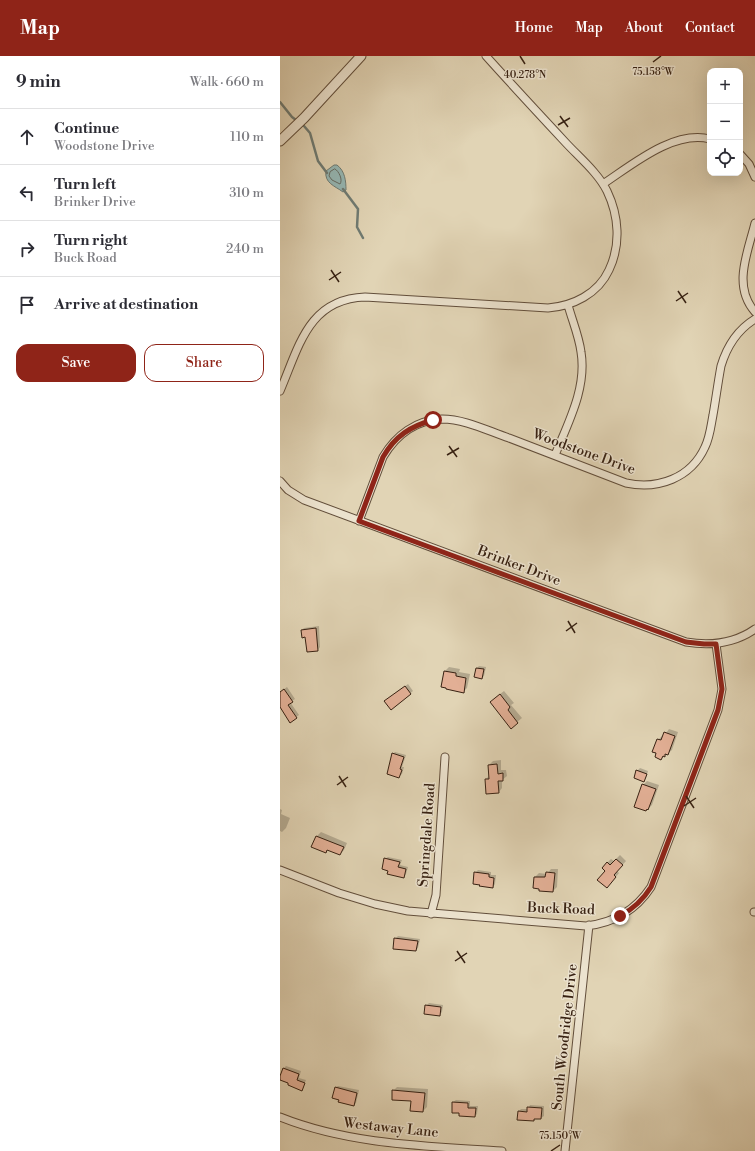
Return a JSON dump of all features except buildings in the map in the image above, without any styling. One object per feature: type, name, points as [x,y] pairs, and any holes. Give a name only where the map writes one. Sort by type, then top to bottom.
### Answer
[{"type":"street","points":[[280,141],[304,118],[361,56]]},
{"type":"street","points":[[280,391],[306,330],[314,319],[332,305],[349,299],[365,297],[548,308],[568,305],[589,294],[597,288],[606,277],[615,253],[617,234],[616,215],[603,184],[486,56]]},
{"type":"street","points":[[603,184],[667,144],[680,139],[694,137],[707,139]]},
{"type":"street","points":[[743,157],[749,164],[755,177]]},
{"type":"street","points":[[755,223],[743,269],[742,284],[746,299],[755,312]]},
{"type":"street","points":[[555,455],[580,391],[582,378],[581,352],[568,305]]},
{"type":"street","name":"Woodstone Drive","points":[[359,521],[383,457],[388,449],[400,435],[412,427],[420,423],[442,419],[458,421],[555,455],[626,483],[644,486],[657,485],[674,479],[699,459],[706,447],[724,356],[735,337],[742,329],[755,319]]},
{"type":"street","name":"Brinker Drive","points":[[280,481],[288,490],[304,500],[686,642],[716,644],[740,637],[755,629]]},
{"type":"street","name":"Buck Road","points":[[280,870],[339,893],[375,904],[431,914],[589,925],[609,921],[625,914],[640,902],[651,887],[721,700],[722,689],[716,644]]},
{"type":"street","name":"Springdale Road","points":[[431,914],[436,895],[445,758]]},
{"type":"street","name":"South Woodridge Drive","points":[[565,1151],[589,925]]},
{"type":"street","name":"Westaway Lane","points":[[280,1117],[317,1130],[365,1140],[502,1151]]},
{"type":"water","points":[[334,165],[340,167],[344,176],[346,190],[343,192],[328,181],[326,175],[326,171]]},
{"type":"waterway","points":[[280,102],[292,117],[304,126],[310,133],[318,161],[327,173]]},
{"type":"waterway","points":[[343,189],[358,209],[357,227],[363,238]]},
{"type":"route","points":[[433,420],[420,423],[412,427],[400,435],[388,449],[383,457],[359,521],[645,628],[686,642],[716,644],[722,689],[718,710],[651,887],[640,902],[625,914],[620,916]]}]
